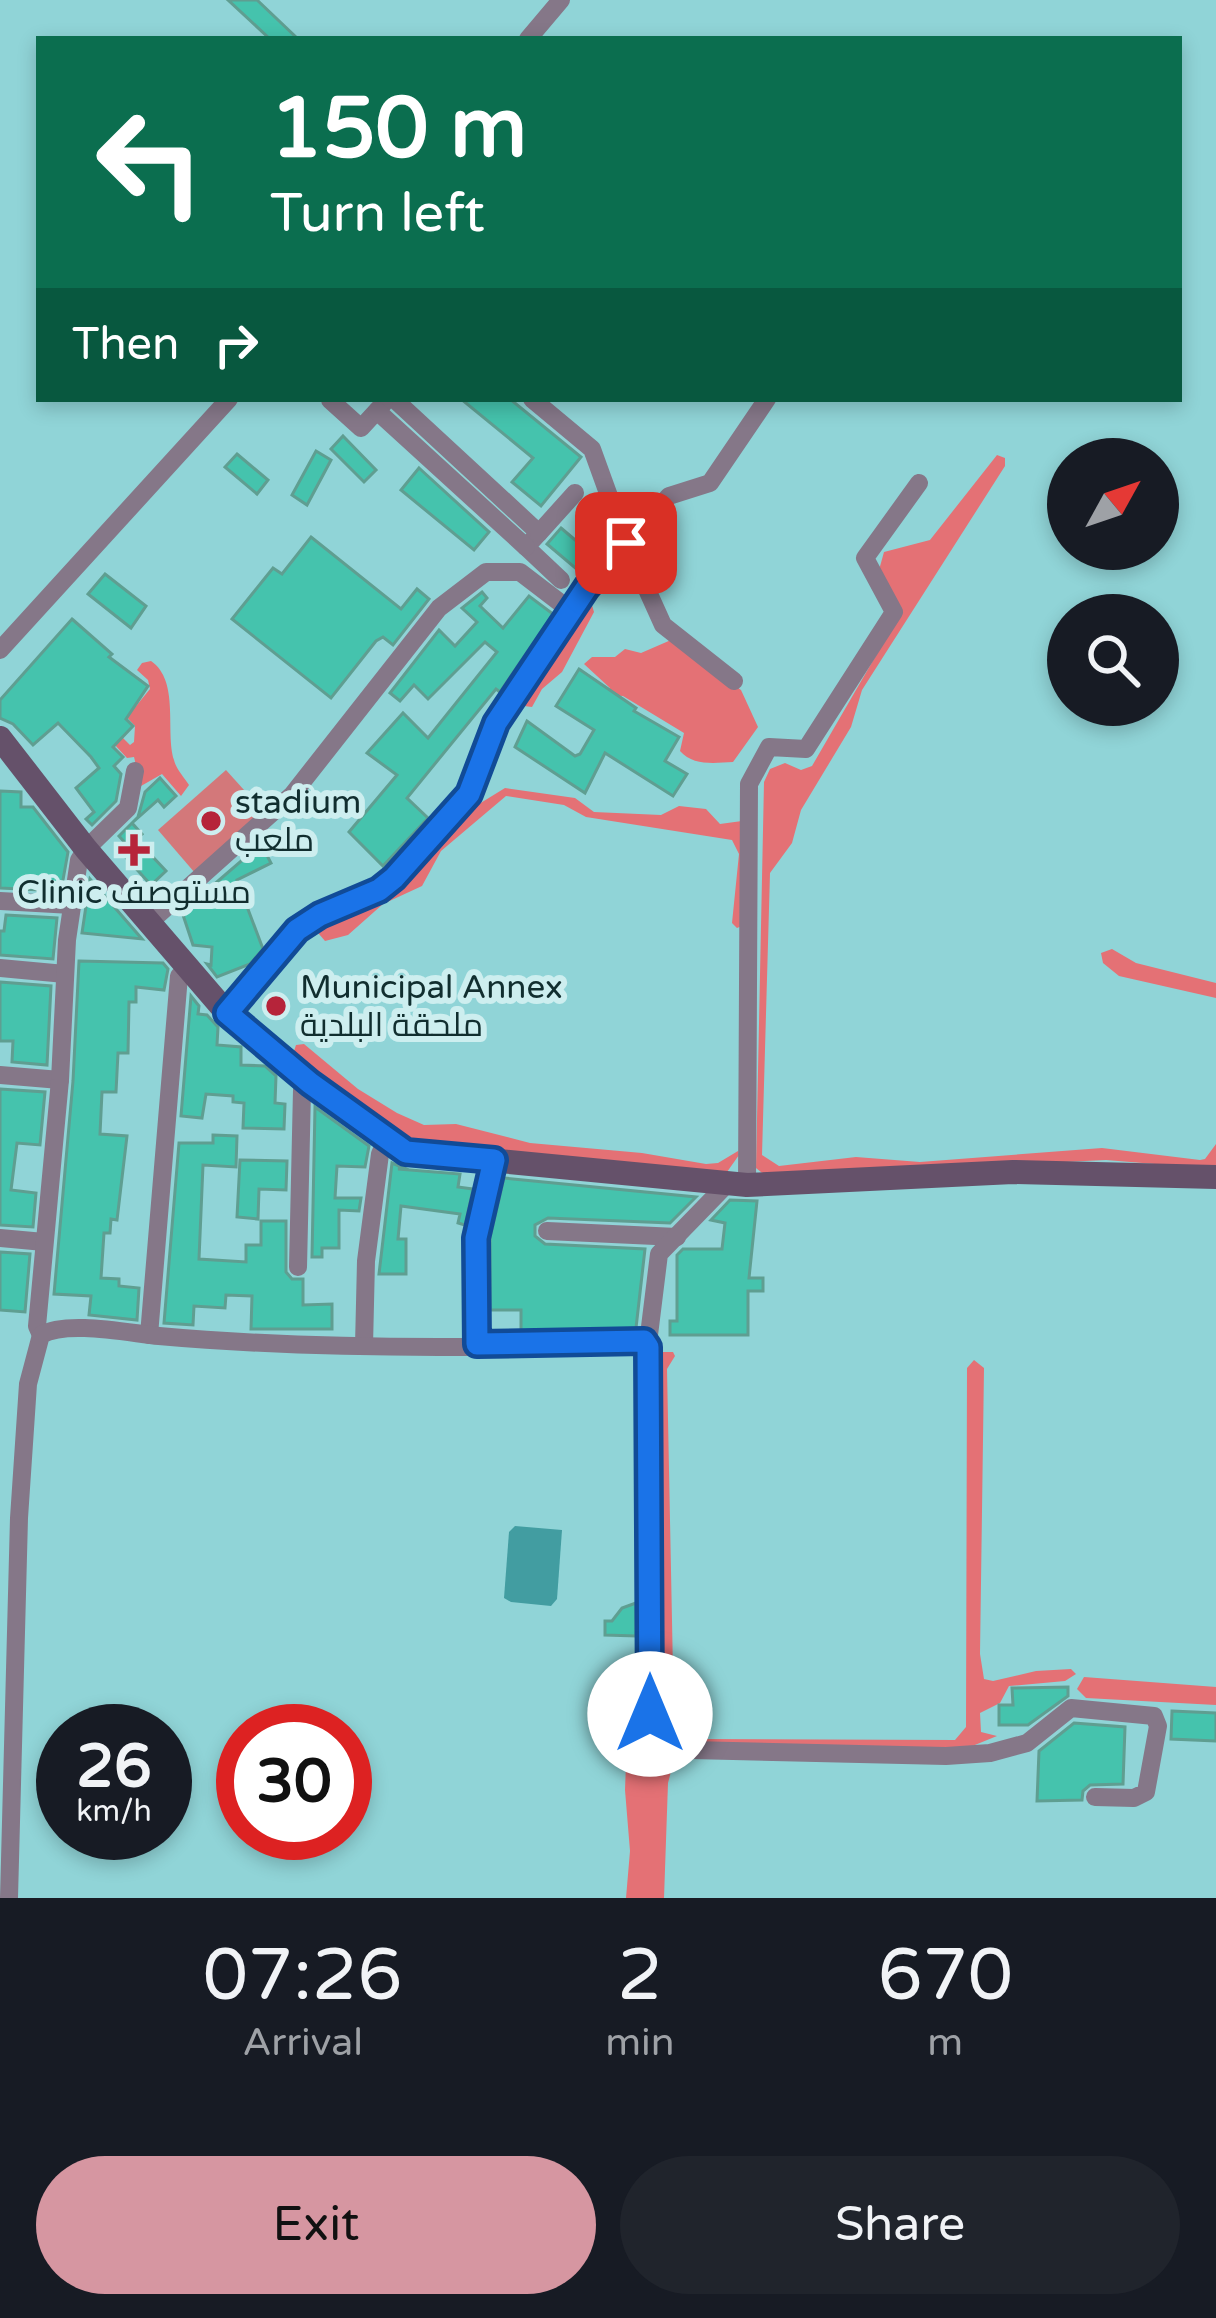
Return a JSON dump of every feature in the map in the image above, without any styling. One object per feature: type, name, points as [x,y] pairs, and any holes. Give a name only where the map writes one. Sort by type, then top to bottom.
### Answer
[{"type":"street","points":[[531,36],[561,0]]},
{"type":"street","points":[[0,650],[226,402]]},
{"type":"street","points":[[332,402],[361,428],[386,403],[532,540],[561,580]]},
{"type":"street","points":[[536,402],[592,449],[626,543],[663,625],[734,681]]},
{"type":"street","points":[[227,1013],[297,930],[379,890],[469,794],[496,723],[571,611],[669,496],[710,483],[765,402]]},
{"type":"street","points":[[919,483],[865,557],[894,612],[806,749],[769,747],[749,784],[738,1184],[666,1242],[644,1341],[649,1353],[650,1714],[661,1736],[691,1750],[946,1756],[990,1753],[1027,1743],[1071,1708],[1154,1716],[1158,1726],[1146,1792],[1134,1798],[1095,1798]]},
{"type":"street","points":[[532,540],[575,494]]},
{"type":"street","points":[[147,917],[187,874],[194,882],[292,795],[439,608],[485,572],[520,572],[571,611]]},
{"type":"street","points":[[0,738],[86,849],[227,1013],[406,1152],[738,1184],[1013,1172],[1216,1177]]},
{"type":"street","points":[[9,1898],[19,1519],[28,1384],[41,1335],[37,1326],[72,905],[79,860],[128,808],[135,771]]},
{"type":"street","points":[[0,901],[72,905]]},
{"type":"street","points":[[149,1335],[179,976],[188,967]]},
{"type":"street","points":[[0,968],[65,974]]},
{"type":"street","points":[[0,1075],[60,1080]]},
{"type":"street","points":[[298,1267],[302,1090],[308,1080]]},
{"type":"street","points":[[364,1346],[366,1261],[380,1154],[387,1138]]},
{"type":"street","points":[[477,1344],[476,1238],[494,1160]]},
{"type":"street","points":[[547,1231],[666,1242]]},
{"type":"street","points":[[0,1238],[44,1242]]},
{"type":"street","points":[[41,1335],[63,1328],[364,1346],[644,1341]]},
{"type":"shaded area","points":[[997,455],[1005,458],[1005,466],[862,690],[851,727],[801,810],[792,843],[770,873],[762,1155],[779,1166],[856,1157],[920,1162],[1102,1148],[1200,1160],[1216,1144],[1216,1169],[1106,1160],[766,1176],[756,1168],[764,782],[770,769],[785,763],[801,770],[812,766],[900,614],[879,570],[884,552],[930,540]]},
{"type":"shaded area","points":[[585,602],[591,602],[594,612],[562,672],[542,689],[532,707],[524,706],[520,701]]},
{"type":"shaded area","points":[[671,640],[741,690],[758,727],[733,762],[685,756],[680,751],[684,733],[623,696],[608,695],[610,688],[584,664],[592,657],[615,657],[625,649],[641,653]]},
{"type":"shaded area","points":[[151,661],[169,693],[174,760],[189,785],[181,796],[162,774],[141,786],[134,757],[127,758],[114,744],[121,736],[130,745],[134,742],[135,726],[123,713],[126,707],[132,711],[150,689],[137,670]]},
{"type":"shaded area","name":"stadium ملعب","points":[[226,770],[264,812],[195,873],[158,830]]},
{"type":"shaded area","points":[[505,788],[575,798],[594,812],[661,815],[679,806],[706,809],[720,824],[742,821],[742,926],[732,923],[739,854],[732,840],[586,817],[564,805],[506,796],[441,851],[422,886],[383,904],[348,935],[325,941],[313,927],[356,913],[385,896],[479,804]]},
{"type":"shaded area","points":[[1112,949],[1136,963],[1216,983],[1216,998],[1119,976],[1103,963],[1101,953]]},
{"type":"shaded area","points":[[304,1044],[358,1089],[424,1125],[456,1124],[530,1143],[706,1164],[738,1151],[739,1155],[727,1172],[402,1140],[300,1061],[294,1051],[296,1045]]},
{"type":"shaded area","points":[[663,1352],[675,1356],[667,1369],[674,1721],[687,1734],[701,1739],[955,1740],[966,1727],[967,1368],[974,1360],[984,1368],[980,1654],[984,1679],[1071,1669],[1076,1674],[1065,1681],[1009,1686],[1000,1703],[980,1713],[981,1732],[997,1736],[965,1749],[696,1746],[674,1740],[656,1718],[655,1361]]},
{"type":"shaded area","points":[[640,1654],[645,1659],[649,1732],[674,1760],[668,1783],[664,1898],[626,1898],[630,1657]]},
{"type":"shaded area","points":[[1084,1677],[1216,1687],[1216,1705],[1086,1698],[1077,1689]]},
{"type":"water","points":[[515,1526],[562,1530],[557,1599],[551,1606],[504,1598],[509,1532]]},
{"type":"building","points":[[228,0],[257,0],[295,36],[267,36]]},
{"type":"building","points":[[465,402],[514,402],[581,457],[541,506],[512,482],[533,458]]},
{"type":"building","points":[[343,436],[376,470],[364,482],[331,449]]},
{"type":"building","points":[[316,451],[331,460],[307,505],[292,495]]},
{"type":"building","points":[[237,454],[268,480],[257,494],[225,467]]},
{"type":"building","points":[[419,468],[489,532],[474,550],[401,490]]},
{"type":"building","points":[[561,528],[594,556],[580,572],[547,544]]},
{"type":"building","points":[[311,537],[401,609],[417,589],[429,599],[393,645],[383,637],[376,641],[331,698],[232,619],[273,568],[282,574]]},
{"type":"building","points":[[105,574],[146,606],[131,628],[88,594]]},
{"type":"building","points":[[482,592],[487,598],[480,606],[503,628],[529,596],[553,614],[500,692],[496,689],[407,798],[428,818],[383,866],[349,832],[397,775],[367,753],[403,713],[428,738],[497,652],[485,642],[428,699],[414,685],[400,701],[390,693],[439,630],[455,646],[477,622],[462,608]]},
{"type":"building","points":[[72,619],[112,654],[109,657],[148,686],[126,719],[133,726],[113,747],[123,757],[114,766],[121,774],[116,801],[92,825],[86,819],[94,812],[76,788],[99,768],[91,757],[58,723],[33,745],[0,718],[0,700]]},
{"type":"building","points":[[579,669],[634,711],[679,737],[665,761],[687,774],[673,796],[605,753],[585,793],[515,747],[527,721],[575,756],[580,754],[594,730],[556,706]]},
{"type":"building","points":[[160,778],[176,796],[164,807],[158,800],[132,823],[145,792]]},
{"type":"building","points":[[0,791],[21,792],[21,807],[33,807],[68,852],[61,891],[0,888]]},
{"type":"building","points":[[132,823],[142,834],[136,839],[166,871],[151,885],[120,851],[127,845],[119,836]]},
{"type":"building","points":[[261,844],[271,863],[237,880],[263,949],[250,964],[217,977],[207,964],[211,965],[212,947],[193,945],[182,912]]},
{"type":"building","points":[[90,879],[142,939],[82,933]]},
{"type":"building","points":[[6,915],[57,918],[53,959],[0,955]]},
{"type":"building","points":[[79,961],[163,963],[168,969],[164,990],[136,987],[136,1002],[129,1002],[128,1053],[118,1053],[116,1092],[102,1092],[100,1134],[127,1136],[117,1220],[111,1219],[110,1233],[104,1233],[101,1278],[119,1279],[119,1286],[139,1288],[137,1320],[89,1315],[91,1296],[54,1294]]},
{"type":"building","points":[[0,982],[51,986],[47,1065],[12,1062],[13,1041],[0,1041]]},
{"type":"building","points":[[191,996],[199,1006],[198,1014],[207,1015],[218,1027],[217,1045],[241,1047],[241,1065],[265,1066],[276,1076],[275,1103],[285,1104],[284,1129],[243,1128],[244,1103],[233,1102],[233,1096],[206,1094],[202,1118],[181,1116]]},
{"type":"building","points":[[0,1089],[45,1092],[40,1145],[17,1143],[11,1190],[36,1193],[33,1227],[0,1225]]},
{"type":"building","points":[[315,1107],[369,1146],[365,1167],[337,1166],[335,1198],[361,1198],[359,1211],[339,1210],[339,1248],[322,1248],[322,1257],[312,1257]]},
{"type":"building","points":[[213,1135],[237,1136],[236,1167],[203,1165],[199,1259],[246,1262],[246,1245],[261,1245],[261,1221],[286,1221],[286,1272],[292,1279],[303,1279],[303,1305],[332,1304],[332,1329],[251,1329],[252,1296],[226,1295],[225,1308],[194,1306],[193,1325],[164,1323],[179,1143],[213,1143]]},
{"type":"building","points":[[240,1160],[287,1161],[286,1190],[259,1189],[258,1219],[237,1217]]},
{"type":"building","points":[[392,1163],[404,1168],[398,1169],[460,1174],[458,1187],[473,1189],[465,1225],[458,1223],[460,1214],[401,1206],[398,1239],[406,1239],[406,1274],[379,1274]]},
{"type":"building","points":[[504,1178],[696,1197],[670,1223],[548,1218],[535,1225],[535,1236],[545,1244],[645,1249],[636,1328],[521,1333],[521,1310],[490,1310],[490,1238]]},
{"type":"building","points":[[730,1200],[757,1201],[749,1278],[763,1278],[763,1291],[748,1291],[748,1335],[670,1335],[670,1321],[677,1321],[677,1255],[683,1249],[722,1249],[725,1223],[711,1220]]},
{"type":"building","points":[[0,1252],[30,1254],[25,1312],[0,1310]]},
{"type":"building","points":[[636,1603],[636,1636],[605,1635],[605,1621]]},
{"type":"building","points":[[1068,1687],[1068,1696],[1028,1725],[999,1725],[999,1705],[1013,1705],[1012,1688]]},
{"type":"building","points":[[1172,1711],[1216,1713],[1216,1741],[1171,1739]]},
{"type":"building","points":[[1074,1723],[1125,1727],[1123,1784],[1090,1785],[1082,1800],[1037,1801],[1039,1751]]},
{"type":"place","name":"stadium ملعب","points":[[211,821]]},
{"type":"place","name":"Clinic مستوصف","points":[[134,850]]},
{"type":"place","name":"Municipal Annex ملحقة البلدية","points":[[276,1006]]},
{"type":"route","points":[[626,543],[587,587],[496,723],[469,794],[379,890],[297,930],[227,1013],[310,1083],[406,1152],[494,1160],[476,1238],[477,1344],[644,1341],[648,1347],[650,1714]]}]
